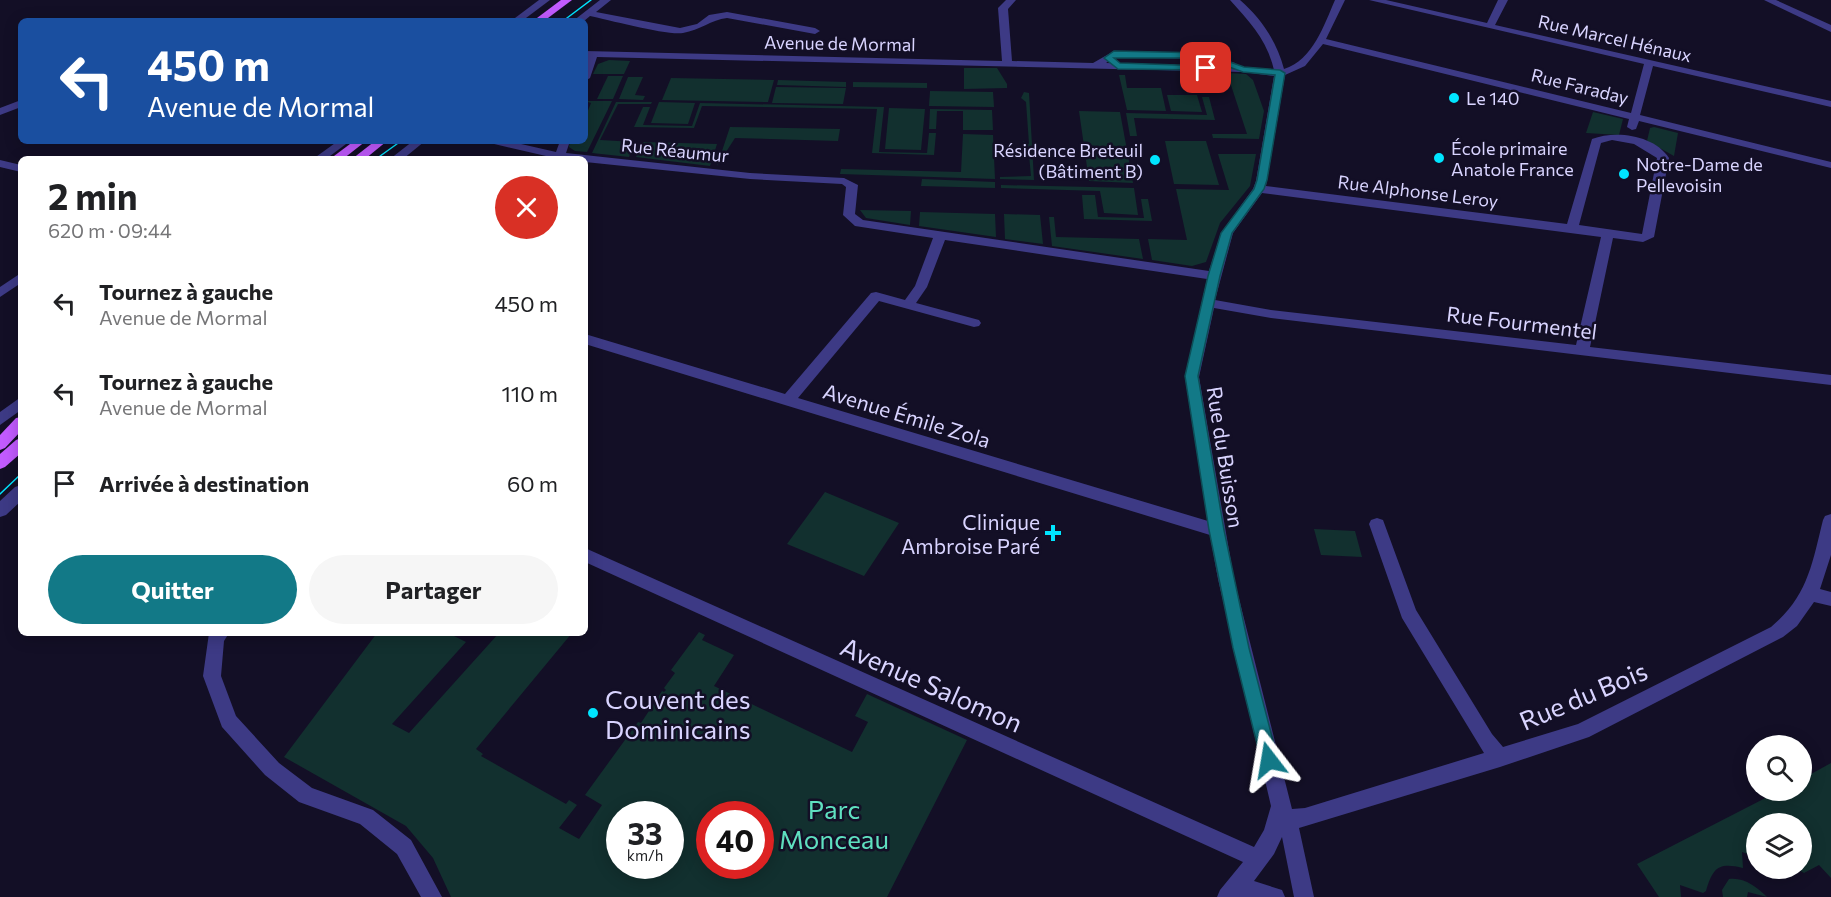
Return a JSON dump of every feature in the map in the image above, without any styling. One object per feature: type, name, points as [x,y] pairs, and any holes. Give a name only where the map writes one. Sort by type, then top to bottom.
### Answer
[{"type":"main road","points":[[542,18],[567,0]]},
{"type":"main road","points":[[553,18],[577,0]]},
{"type":"main road","points":[[340,156],[357,144]]},
{"type":"main road","points":[[350,156],[367,144]]},
{"type":"main road","points":[[362,156],[378,144]]},
{"type":"main road","points":[[372,156],[388,144]]},
{"type":"main road","points":[[0,444],[18,425]]},
{"type":"main road","points":[[0,449],[18,433]]},
{"type":"main road","points":[[0,463],[18,447]]},
{"type":"main road","points":[[0,472],[18,457]]},
{"type":"street","points":[[520,18],[545,0]]},
{"type":"street","points":[[582,18],[606,0]]},
{"type":"street","points":[[1007,64],[1003,8],[1011,0]]},
{"type":"street","points":[[1236,0],[1256,20],[1277,62],[1280,73],[1291,71],[1304,61],[1320,40],[1340,0]]},
{"type":"street","name":"Rue Marcel Hénaux","points":[[1374,0],[1831,104]]},
{"type":"street","points":[[1489,27],[1503,0]]},
{"type":"street","points":[[1769,0],[1831,28]]},
{"type":"street","points":[[589,13],[680,31],[700,26],[711,17],[727,15],[815,31]]},
{"type":"street","name":"Rue Faraday","points":[[1320,40],[1831,165]]},
{"type":"street","name":"Avenue de Mormal","points":[[589,54],[1243,69],[1280,73]]},
{"type":"street","name":"Avenue de Mormal","points":[[1094,66],[1114,54],[1205,56],[1243,69]]},
{"type":"street","points":[[1108,58],[1118,66]]},
{"type":"street","points":[[1572,228],[1596,141],[1612,138],[1629,140],[1648,63]]},
{"type":"street","name":"Rue du Buisson","points":[[1280,73],[1259,189],[1229,228],[1214,276],[1192,376],[1216,530],[1241,648],[1304,897]]},
{"type":"street","points":[[0,112],[18,104]]},
{"type":"street","name":"Rue Alphonse Leroy","points":[[1259,189],[1608,232],[1637,240],[1648,237],[1663,158],[1652,148],[1629,140]]},
{"type":"street","points":[[323,156],[341,144]]},
{"type":"street","points":[[400,156],[416,144]]},
{"type":"street","name":"Rue Réaumur","points":[[507,144],[560,156]]},
{"type":"street","points":[[560,156],[564,144]]},
{"type":"street","name":"Rue Réaumur","points":[[588,159],[750,176],[844,181],[852,185],[849,215],[854,221],[941,234]]},
{"type":"street","points":[[0,163],[18,168]]},
{"type":"street","points":[[1582,351],[1608,232]]},
{"type":"street","points":[[908,305],[921,286],[941,234],[1214,276]]},
{"type":"street","points":[[0,293],[18,279]]},
{"type":"street","points":[[788,401],[876,296],[974,323]]},
{"type":"street","name":"Rue Fourmentel","points":[[1208,303],[1271,314],[1831,380]]},
{"type":"street","name":"Avenue Émile Zola","points":[[588,340],[1216,530]]},
{"type":"street","points":[[0,420],[18,405]]},
{"type":"street","points":[[0,511],[18,494]]},
{"type":"street","name":"Rue du Bois","points":[[1282,813],[1305,818],[1582,731],[1777,632],[1801,613],[1819,572],[1831,520]]},
{"type":"street","points":[[1377,524],[1408,613],[1485,740],[1500,758]]},
{"type":"street","name":"Avenue Salomon","points":[[588,556],[1258,859]]},
{"type":"street","points":[[1810,594],[1831,599]]},
{"type":"street","points":[[217,636],[212,676],[229,720],[272,769],[306,795],[366,817],[404,847],[432,897]]},
{"type":"street","points":[[1227,897],[1258,859],[1274,833],[1282,813]]},
{"type":"street","points":[[1236,897],[1255,891],[1275,897]]},
{"type":"green space","points":[[609,60],[630,61],[624,74],[593,74],[598,64]]},
{"type":"green space","points":[[964,68],[997,68],[1007,88],[964,89]]},
{"type":"green space","points":[[1227,73],[1246,74],[1253,80],[1264,111],[1259,139],[1213,138],[1212,134],[1247,134]]},
{"type":"green space","points":[[1119,75],[1125,75],[1127,88],[1161,88],[1166,111],[1127,110]]},
{"type":"green space","points":[[608,76],[623,76],[613,99],[597,99]]},
{"type":"green space","points":[[628,77],[643,77],[635,95],[645,96],[643,100],[619,99]]},
{"type":"green space","points":[[671,78],[774,80],[768,102],[662,100]]},
{"type":"green space","points":[[778,80],[846,82],[846,87],[777,85]]},
{"type":"green space","points":[[853,82],[927,83],[927,88],[853,87]]},
{"type":"green space","points":[[776,87],[846,88],[843,104],[772,103]]},
{"type":"green space","points":[[930,91],[993,92],[994,107],[929,106]]},
{"type":"green space","points":[[1024,92],[1029,93],[1034,180],[1000,179],[1000,177],[1031,176],[1029,155],[1023,141],[1029,144],[1026,102],[1021,98]]},
{"type":"green space","points":[[1167,95],[1197,95],[1202,112],[1171,111]]},
{"type":"green space","points":[[1202,97],[1209,97],[1215,120],[1134,118],[1137,136],[1130,136],[1126,113],[1207,115]]},
{"type":"green space","points":[[588,101],[612,101],[587,152],[575,151],[569,147],[570,144],[588,144],[588,110],[591,103]]},
{"type":"green space","points":[[616,102],[652,102],[651,104],[618,104],[600,140],[635,142],[629,157],[592,153]]},
{"type":"green space","points":[[659,102],[695,103],[688,124],[651,123]]},
{"type":"green space","points":[[700,103],[884,107],[879,152],[927,153],[929,133],[936,133],[934,155],[872,153],[877,109],[702,106],[694,128],[634,127],[643,107],[650,107],[643,125],[692,126]]},
{"type":"green space","points":[[889,108],[925,109],[921,150],[885,149]]},
{"type":"green space","points":[[930,109],[992,110],[993,130],[963,130],[963,111],[937,111],[936,129],[929,129]]},
{"type":"green space","points":[[1079,111],[1120,112],[1133,183],[1089,181]]},
{"type":"green space","points":[[1593,112],[1623,119],[1619,135],[1586,133]]},
{"type":"green space","points":[[730,127],[840,129],[838,141],[735,138],[717,166]]},
{"type":"green space","points":[[1650,128],[1678,133],[1674,156],[1647,141]]},
{"type":"green space","points":[[963,134],[993,135],[995,179],[840,174],[841,169],[961,172]]},
{"type":"green space","points":[[1165,141],[1206,141],[1219,185],[1174,184]]},
{"type":"green space","points":[[643,142],[717,144],[710,166],[636,157]]},
{"type":"green space","points":[[1218,154],[1256,154],[1250,186],[1220,223],[1206,262],[1192,266],[1152,260],[1148,239],[1187,240],[1176,189],[1229,190]]},
{"type":"green space","points":[[922,179],[995,182],[995,188],[921,186]]},
{"type":"green space","points":[[1001,185],[1134,188],[1138,215],[1104,213],[1100,191],[1001,188]]},
{"type":"green space","points":[[1082,195],[1095,195],[1098,217],[1144,218],[1141,199],[1148,199],[1152,221],[1084,219]]},
{"type":"green space","points":[[860,210],[911,211],[910,225],[866,218]]},
{"type":"green space","points":[[920,212],[995,214],[996,237],[919,226]]},
{"type":"green space","points":[[1004,214],[1040,215],[1043,244],[1005,239]]},
{"type":"green space","points":[[1049,217],[1054,217],[1056,237],[1139,239],[1143,259],[1052,246]]},
{"type":"green space","points":[[825,492],[899,523],[864,576],[787,544]]},
{"type":"green space","points":[[1314,529],[1355,531],[1362,557],[1321,555]]},
{"type":"green space","name":"Parc Monceau","points":[[699,632],[705,635],[702,640],[734,655],[714,686],[852,752],[868,722],[855,716],[867,694],[967,740],[887,897],[451,897],[433,858],[406,826],[284,757],[375,636],[454,636],[466,642],[392,724],[409,733],[496,636],[570,636],[476,749],[483,754],[481,756],[566,804],[569,800],[577,805],[559,828],[579,839],[602,805],[585,795],[638,722],[641,723],[662,691],[666,690],[664,688],[675,673],[671,670]]},
{"type":"green space","points":[[1831,763],[1831,878],[1819,865],[1812,869],[1812,813],[1746,813],[1746,853],[1742,852],[1743,868],[1728,866],[1718,869],[1714,872],[1703,893],[1680,885],[1681,897],[1659,897],[1637,864],[1760,801],[1812,801],[1812,773]]},
{"type":"green space","points":[[1729,879],[1745,881],[1755,886],[1767,897],[1748,892],[1747,897],[1723,897],[1722,890]]},
{"type":"tram line","points":[[567,18],[591,0]]},
{"type":"tram line","points":[[380,156],[397,144]]},
{"type":"tram line","points":[[0,494],[18,477]]},
{"type":"place","name":"Le 140","points":[[1454,98]]},
{"type":"place","name":"École primaire Anatole France","points":[[1439,158]]},
{"type":"place","name":"Résidence Breteuil (Bâtiment B)","points":[[1155,160]]},
{"type":"place","name":"Notre-Dame de Pellevoisin","points":[[1624,174]]},
{"type":"place","name":"Clinique Ambroise Paré","points":[[1053,533]]},
{"type":"place","name":"Couvent des Dominicains","points":[[593,713]]},
{"type":"route","points":[[1206,68],[1118,66],[1110,62],[1108,58],[1111,54],[1205,56],[1243,69],[1280,73],[1262,180],[1259,189],[1232,223],[1227,233],[1214,276],[1192,376],[1216,530],[1241,648],[1269,760]]}]
